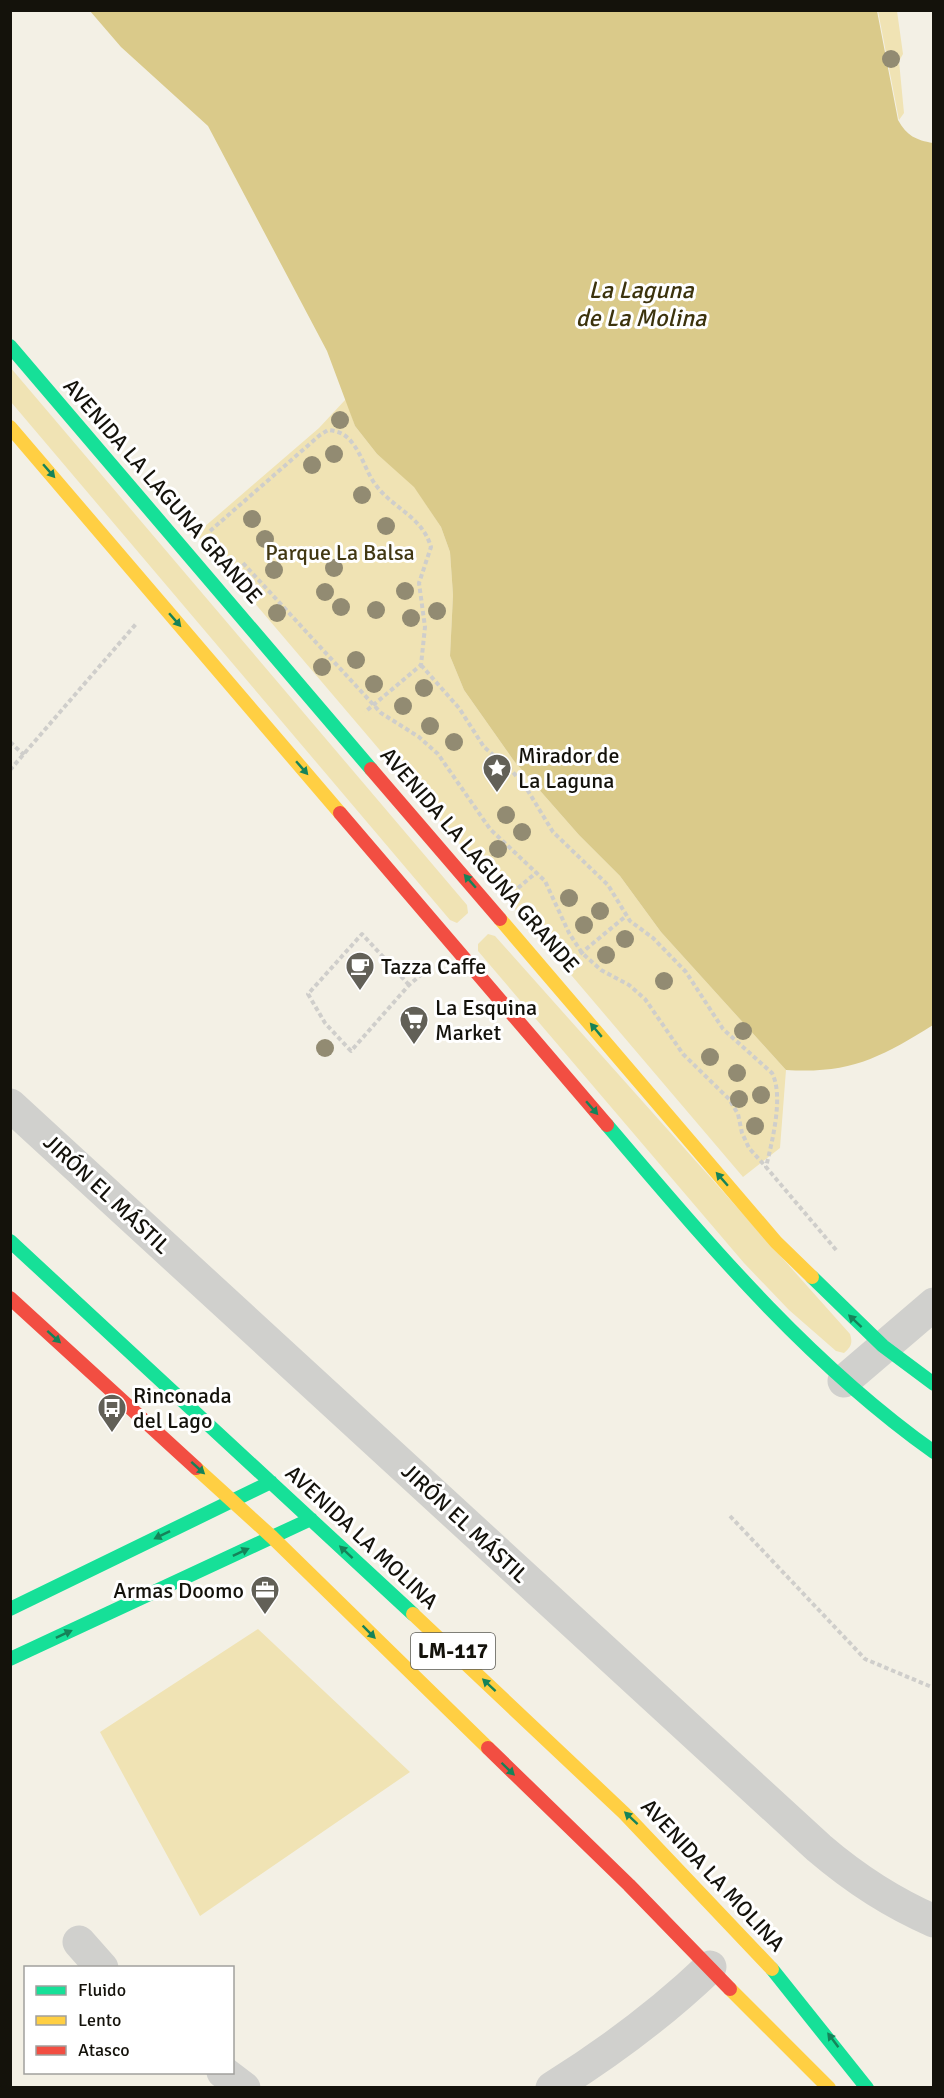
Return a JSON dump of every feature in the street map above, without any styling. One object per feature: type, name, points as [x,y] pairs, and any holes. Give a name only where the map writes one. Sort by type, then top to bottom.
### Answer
[{"type":"street","name":"AVENIDA LA LAGUNA GRANDE","points":[[10,346],[552,977],[776,1242],[883,1346],[933,1384]]},
{"type":"street","points":[[10,427],[728,1266],[781,1324],[844,1381],[933,1452]]},
{"type":"street","name":"JIRÓN EL MÁSTIL","points":[[10,1105],[847,1873],[879,1894],[933,1921]]},
{"type":"street","name":"AVENIDA LA MOLINA","points":[[10,1241],[638,1824],[748,1939],[829,2035],[867,2088]]},
{"type":"street","name":"LM-117","points":[[10,1298],[272,1537],[629,1885],[829,2088]]},
{"type":"street","points":[[844,1381],[933,1304]]},
{"type":"street","points":[[10,1609],[271,1482]]},
{"type":"street","points":[[10,1659],[311,1519]]},
{"type":"street","points":[[79,1942],[100,1966]]},
{"type":"street","points":[[552,2088],[625,2038],[682,1994],[710,1967]]},
{"type":"street","points":[[224,2074],[244,2088]]},
{"type":"path","points":[[187,551],[328,430],[341,432],[363,457],[376,486],[420,524],[428,536],[431,547],[429,560],[419,583],[425,627],[421,665],[342,732]]},
{"type":"path","points":[[211,530],[219,539]]},
{"type":"path","points":[[236,555],[373,705],[438,754],[490,829],[545,881],[569,933],[582,953],[601,970],[629,985],[645,999],[683,1054],[729,1099],[738,1114],[749,1148],[839,1254]]},
{"type":"path","points":[[10,770],[158,599]]},
{"type":"path","points":[[421,665],[459,708],[484,747],[511,770],[525,786],[553,832],[608,885],[627,916],[670,954],[686,972],[723,1029],[772,1073],[777,1083],[777,1092],[772,1141],[766,1167]]},
{"type":"path","points":[[10,742],[24,755]]},
{"type":"path","points":[[514,892],[537,872]]},
{"type":"path","points":[[552,977],[627,916]]},
{"type":"path","points":[[409,985],[362,934],[308,994],[325,1023],[351,1051],[409,985],[437,961]]},
{"type":"path","points":[[730,1516],[865,1659],[933,1688]]},
{"type":"green space","points":[[878,11],[897,11],[903,54],[899,61],[904,113],[899,120]]},
{"type":"green space","points":[[10,367],[467,905],[468,913],[457,923],[450,920],[11,402]]},
{"type":"green space","name":"Parque La Balsa","points":[[346,399],[355,426],[377,454],[414,486],[441,527],[450,552],[453,595],[450,656],[464,690],[514,761],[579,835],[620,876],[661,932],[786,1070],[780,1148],[743,1177],[196,534],[319,428]]},
{"type":"green space","points":[[488,934],[495,936],[850,1334],[851,1345],[844,1353],[836,1351],[789,1310],[744,1263],[478,951],[478,944]]},
{"type":"green space","points":[[258,1629],[410,1772],[200,1916],[100,1732]]},
{"type":"water","name":"La Laguna de La Molina","points":[[90,11],[877,11],[898,120],[912,136],[933,143],[933,1025],[897,1047],[864,1061],[829,1069],[786,1070],[661,932],[620,876],[579,835],[514,761],[464,690],[450,656],[453,595],[450,552],[441,527],[414,487],[377,454],[355,426],[327,351],[208,126],[121,47]]},
{"type":"traffic: fast","points":[[10,346],[371,769]]},
{"type":"traffic: fast","points":[[607,1125],[760,1299],[843,1379],[887,1417],[934,1452]]},
{"type":"traffic: fast","points":[[10,1241],[413,1614]]},
{"type":"traffic: fast","points":[[812,1277],[883,1346],[934,1384]]},
{"type":"traffic: fast","points":[[10,1609],[271,1482]]},
{"type":"traffic: fast","points":[[10,1659],[311,1519]]},
{"type":"traffic: fast","points":[[772,1969],[867,2088]]},
{"type":"traffic: slow","points":[[10,427],[340,813]]},
{"type":"traffic: slow","points":[[500,919],[776,1242],[812,1277]]},
{"type":"traffic: slow","points":[[196,1468],[272,1537],[488,1748]]},
{"type":"traffic: slow","points":[[413,1614],[624,1813],[772,1969]]},
{"type":"traffic: slow","points":[[730,1989],[829,2088]]},
{"type":"traffic: jam","points":[[371,769],[500,919]]},
{"type":"traffic: jam","points":[[340,813],[607,1125]]},
{"type":"traffic: jam","points":[[10,1298],[196,1468]]},
{"type":"traffic: jam","points":[[488,1748],[629,1885],[730,1989]]},
{"type":"place","name":"Mirador de La Laguna","points":[[497,794]]},
{"type":"place","name":"Tazza Caffe","points":[[360,992]]},
{"type":"place","name":"La Esquina Market","points":[[414,1046]]},
{"type":"place","name":"Rinconada del Lago","points":[[112,1434]]},
{"type":"place","name":"Armas Doomo","points":[[265,1616]]}]
